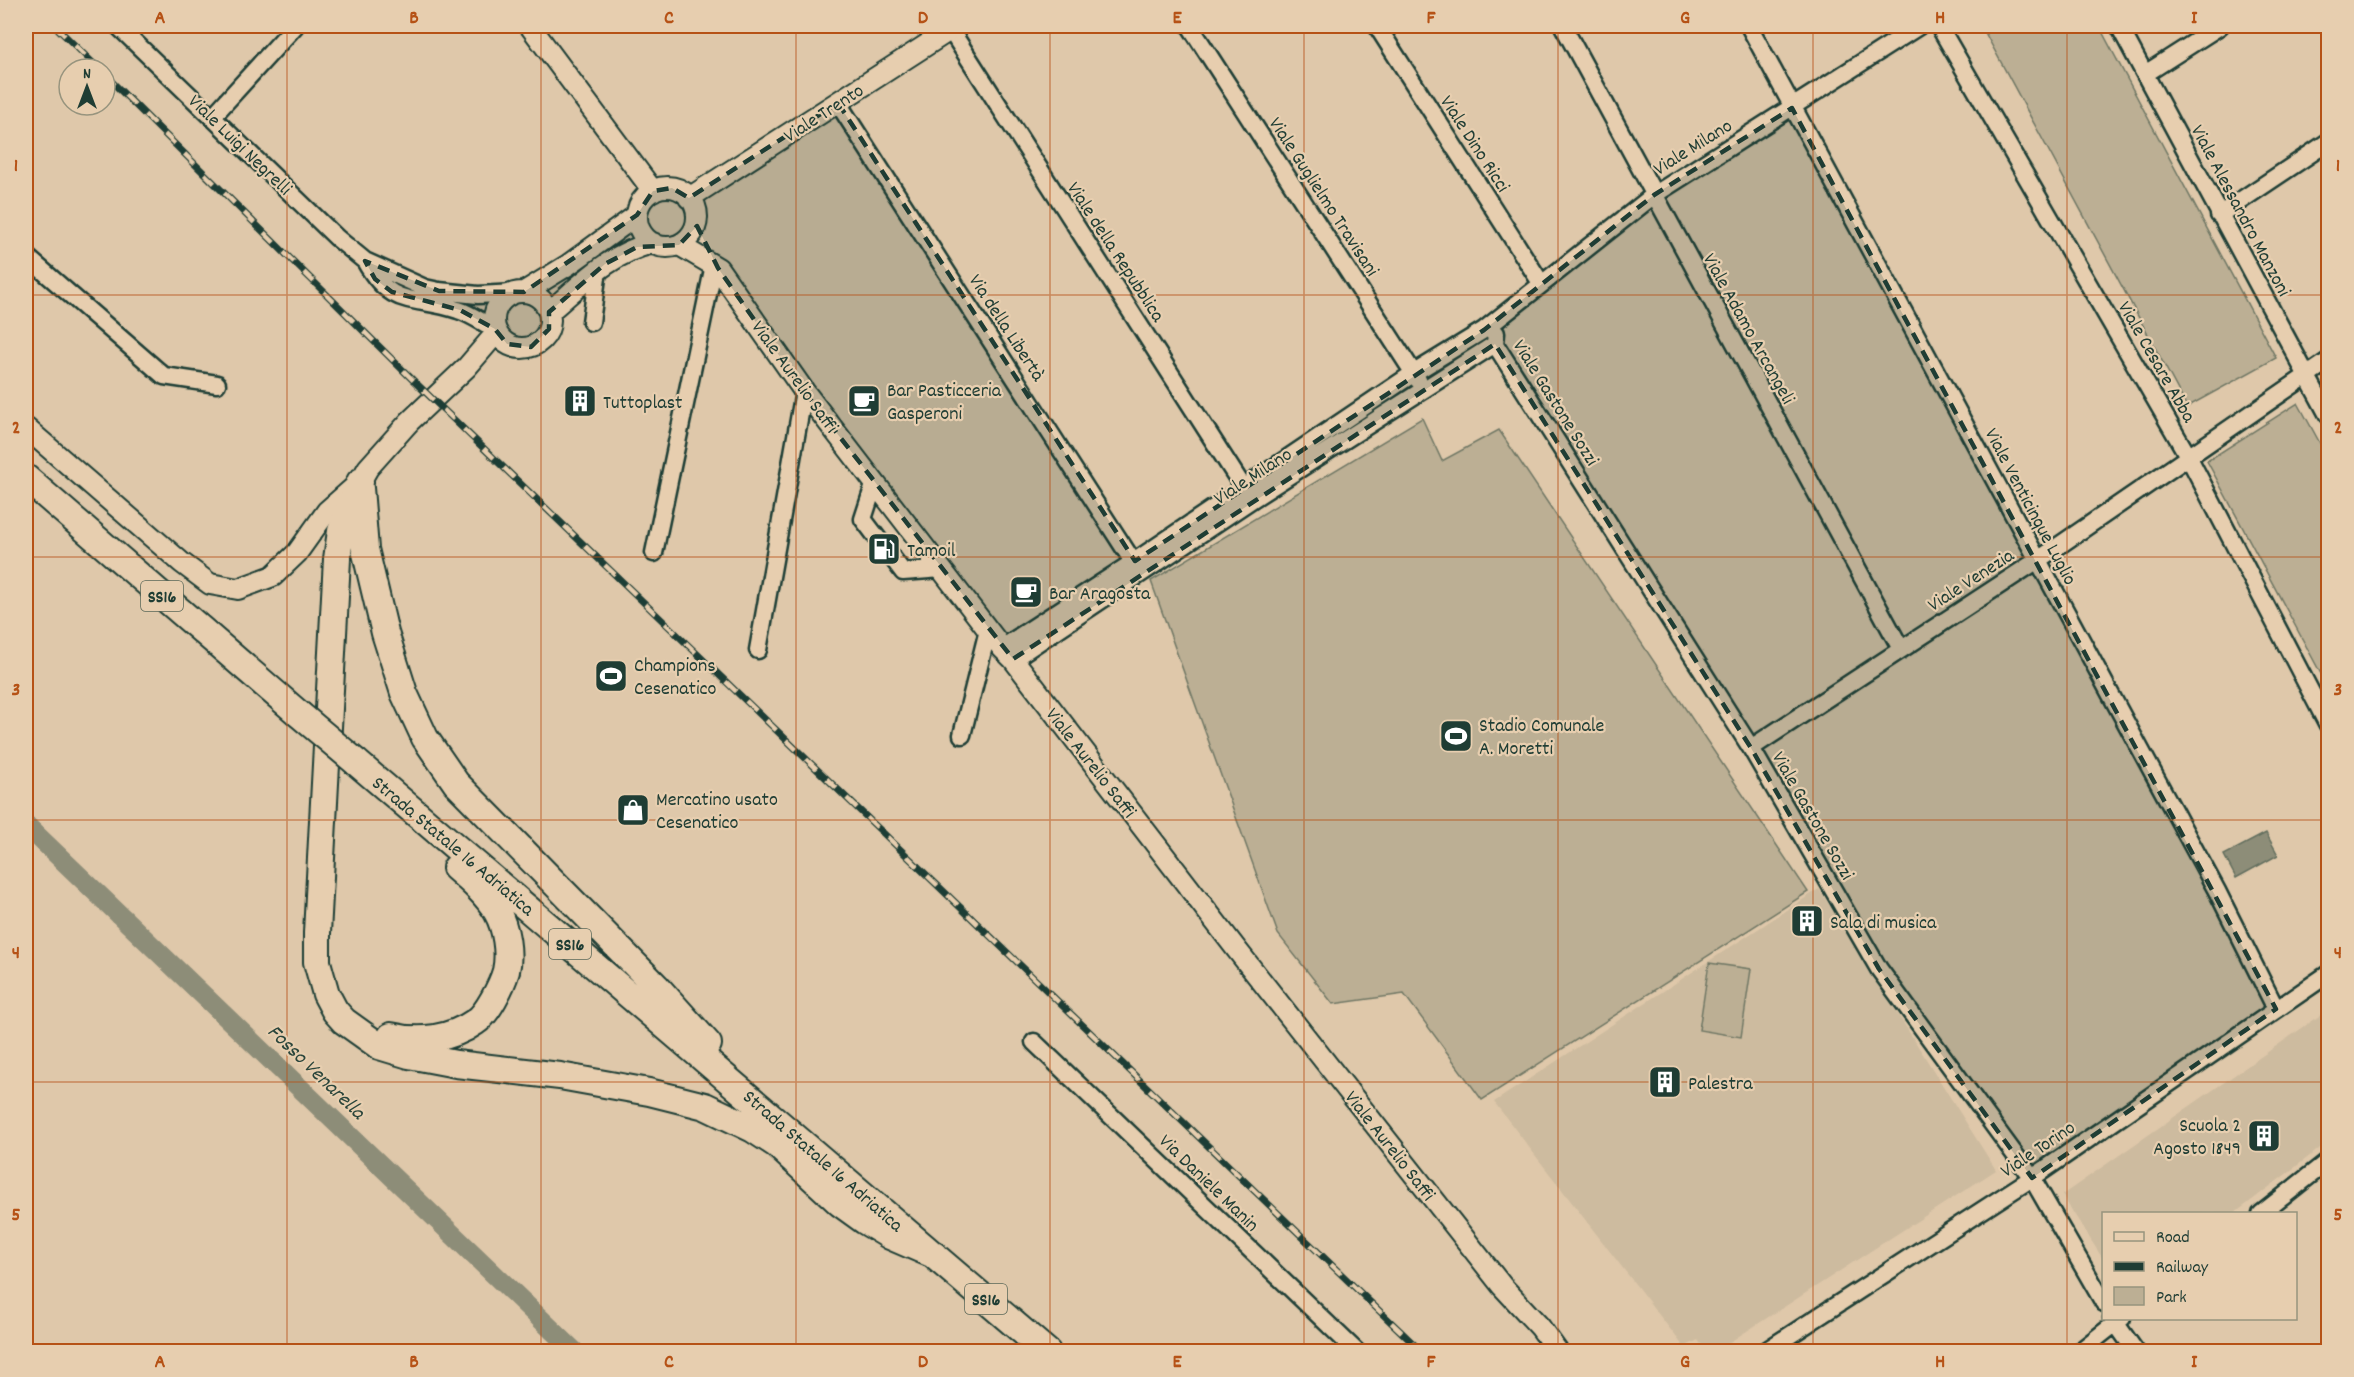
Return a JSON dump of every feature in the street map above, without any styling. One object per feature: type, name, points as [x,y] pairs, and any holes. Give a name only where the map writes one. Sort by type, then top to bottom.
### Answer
[{"type":"main road","name":"Strada Statale 16 Adriatica","points":[[26,478],[298,714],[1047,1352]]},
{"type":"main road","points":[[360,482],[341,531],[338,559],[317,933],[317,962],[326,994],[335,1011],[379,1046],[409,1055],[456,1064],[560,1076],[650,1092],[705,1107],[753,1129],[776,1144],[840,1203],[865,1221],[890,1236],[934,1255]]},
{"type":"main road","points":[[360,482],[365,549],[385,633],[404,693],[425,738],[456,783],[656,986],[783,1126]]},
{"type":"main road","points":[[344,1020],[369,1030],[421,1041],[459,1031],[478,1021],[491,1003],[506,971],[506,938],[497,912],[477,887],[382,804],[356,762]]},
{"type":"street","name":"Viale Luigi Negrelli","points":[[118,26],[337,238],[365,261],[425,288],[439,291],[478,295],[520,293]]},
{"type":"street","points":[[213,116],[295,26]]},
{"type":"street","points":[[530,26],[653,191]]},
{"type":"street","name":"Viale Guglielmo Travisani","points":[[1190,26],[1424,389]]},
{"type":"street","name":"Viale Dino Ricci","points":[[1377,26],[1541,283]]},
{"type":"street","name":"Viale Adamo Arcangeli","points":[[1563,26],[1901,649]]},
{"type":"street","name":"Viale Venticinque Luglio","points":[[1749,26],[2217,891],[2276,1009]]},
{"type":"street","name":"Viale Milano","points":[[1007,653],[1138,568],[1414,373],[1484,330],[1654,195],[1919,26]]},
{"type":"street","name":"Viale Cesare Abba","points":[[1939,26],[2188,456],[2328,724]]},
{"type":"street","name":"Viale Alessandro Manzoni","points":[[2119,26],[2328,415]]},
{"type":"street","points":[[2145,74],[2220,26]]},
{"type":"street","name":"Viale Trento","points":[[689,198],[838,103],[951,27]]},
{"type":"street","name":"Viale della Repubblica","points":[[951,27],[1248,492]]},
{"type":"street","name":"Via della Libertà","points":[[838,103],[1138,568]]},
{"type":"street","points":[[2219,215],[2328,142]]},
{"type":"street","points":[[514,347],[501,339],[496,331],[496,311],[507,297],[520,293],[568,265],[637,214],[645,197],[653,191],[672,188],[689,198],[697,214],[696,224],[687,240],[670,247],[653,243],[637,247],[618,256],[549,312]]},
{"type":"street","points":[[637,214],[640,231],[653,243]]},
{"type":"street","points":[[654,553],[716,266],[696,224]]},
{"type":"street","name":"Viale Aurelio Saffi","points":[[679,244],[716,266],[804,391],[988,630],[1502,1286],[1540,1327],[1558,1352]]},
{"type":"street","points":[[26,256],[164,375],[217,384]]},
{"type":"street","name":"Viale Luigi Negrelli","points":[[365,261],[383,288],[413,301],[460,310],[496,331]]},
{"type":"street","points":[[591,322],[598,270]]},
{"type":"street","points":[[467,367],[514,347],[531,347],[539,343],[549,329],[549,312],[540,298],[520,293]]},
{"type":"street","points":[[1495,344],[1499,317]]},
{"type":"street","points":[[26,428],[182,563],[210,584],[238,589],[273,576],[297,553],[327,511],[360,482],[369,468],[410,421],[467,367],[496,331]]},
{"type":"street","name":"Viale Milano","points":[[1248,492],[1424,389],[1495,344]]},
{"type":"street","name":"Viale Gastone Sozzi","points":[[1495,344],[1750,748],[1879,969],[2032,1178],[2102,1301]]},
{"type":"street","name":"Viale Venezia","points":[[1750,748],[2038,560],[2328,361]]},
{"type":"street","points":[[758,650],[804,391]]},
{"type":"street","points":[[875,482],[863,519],[903,572],[942,569]]},
{"type":"street","points":[[962,735],[988,630]]},
{"type":"street","name":"Viale Torino","points":[[1764,1352],[2032,1178],[2328,974]]},
{"type":"street","name":"Via Daniele Manin","points":[[1034,1042],[1357,1352]]},
{"type":"street","points":[[2264,1212],[2328,1161]]},
{"type":"street","name":"Viale Aurelio Saffi","points":[[1502,1286],[1542,1352]]},
{"type":"street","points":[[2079,1352],[2117,1320],[2136,1352]]},
{"type":"highlighted area","points":[[838,103],[1135,561],[1484,330],[1654,195],[1792,108],[2276,1009],[2032,1178],[1879,969],[1751,748],[1495,344],[1013,659],[804,391],[718,268],[697,226],[679,245],[637,247],[605,264],[549,312],[549,329],[531,347],[507,344],[495,329],[460,310],[392,292],[375,279],[365,261],[439,291],[524,292],[637,215],[653,191],[672,188],[689,198]]},
{"type":"shaded area","points":[[2266,833],[2278,855],[2236,878],[2224,855]]},
{"type":"shaded area","points":[[1819,889],[1996,1170],[1716,1351],[1706,1351],[1698,1340],[1684,1347],[1494,1102]]},
{"type":"shaded area","points":[[2328,1010],[2328,1142],[2236,1212],[2102,1212],[2102,1257],[2062,1195]]},
{"type":"green space","points":[[2099,26],[2276,358],[2187,407],[1982,27]]},
{"type":"green space","points":[[2298,403],[2328,458],[2328,687],[2207,461]]},
{"type":"green space","name":"Stadio Comunale A. Moretti","points":[[1422,418],[1442,461],[1499,430],[1808,892],[1482,1100],[1404,994],[1333,1004],[1278,934],[1151,581]]},
{"type":"green space","points":[[1709,963],[1751,969],[1741,1037],[1699,1030]]},
{"type":"waterway","name":"Fosso Venarella","points":[[26,825],[575,1352]]},
{"type":"railway","points":[[55,26],[87,57]]},
{"type":"railway","points":[[117,87],[419,386],[1422,1352]]},
{"type":"place","name":"Tuttoplast","points":[[580,401]]},
{"type":"place","name":"Bar Pasticceria Gasperoni","points":[[864,401]]},
{"type":"place","name":"Tamoil","points":[[884,549]]},
{"type":"place","name":"Bar Aragosta","points":[[1026,592]]},
{"type":"place","name":"Champions Cesenatico","points":[[611,676]]},
{"type":"place","name":"Stadio Comunale A. Moretti","points":[[1456,736]]},
{"type":"place","name":"Mercatino usato Cesenatico","points":[[633,810]]},
{"type":"place","name":"Sala di musica","points":[[1807,921]]},
{"type":"place","name":"Palestra","points":[[1665,1082]]},
{"type":"place","name":"Scuola 2 Agosto 1849","points":[[2264,1136]]}]
